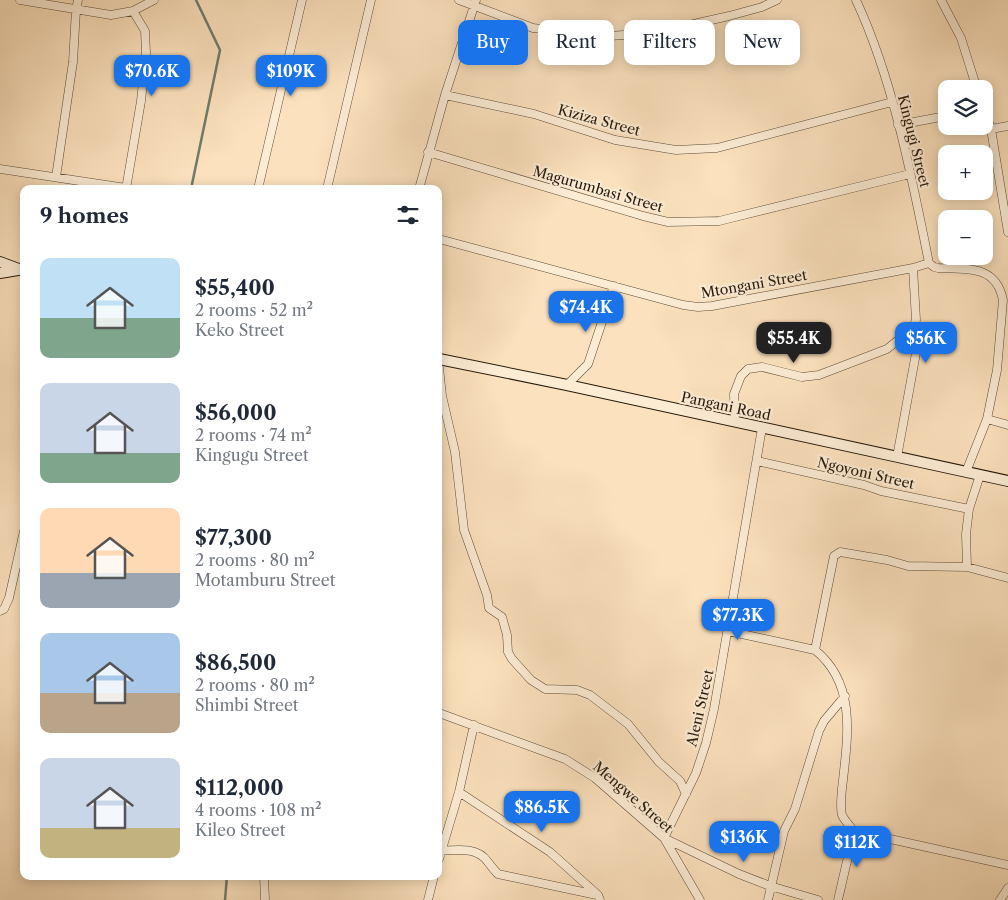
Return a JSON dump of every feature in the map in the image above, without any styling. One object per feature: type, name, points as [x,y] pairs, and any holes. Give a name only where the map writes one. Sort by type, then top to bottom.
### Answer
[{"type":"main road","points":[[0,262],[20,271]]},
{"type":"main road","points":[[0,273],[20,271]]},
{"type":"main road","name":"Pangani Road","points":[[442,360],[1008,481]]},
{"type":"street","points":[[20,0],[110,15],[133,11],[154,0]]},
{"type":"street","points":[[56,177],[73,62],[78,0]]},
{"type":"street","points":[[259,185],[302,0]]},
{"type":"street","points":[[328,185],[371,0]]},
{"type":"street","points":[[459,0],[475,3],[533,28],[609,36],[654,33],[729,16],[762,7],[777,0]]},
{"type":"street","points":[[942,0],[961,38],[974,80]]},
{"type":"street","name":"Kingugi Street","points":[[858,1],[892,102],[910,174],[929,264]]},
{"type":"street","points":[[420,185],[445,95],[475,3]]},
{"type":"street","points":[[127,185],[141,102],[146,53],[145,31],[133,11]]},
{"type":"street","name":"Kiziza Street","points":[[445,95],[534,114],[615,140],[676,150],[717,148],[892,102]]},
{"type":"street","points":[[898,125],[938,118]]},
{"type":"street","points":[[993,129],[1008,126]]},
{"type":"street","points":[[992,135],[1008,232]]},
{"type":"street","name":"Magurumbasi Street","points":[[428,152],[642,216],[668,222],[718,222],[910,174]]},
{"type":"street","points":[[0,169],[107,185]]},
{"type":"street","name":"Mtongani Street","points":[[442,240],[683,305],[698,307],[929,264]]},
{"type":"street","points":[[929,264],[934,267],[976,270],[987,274],[998,282],[1003,300],[997,370],[986,419],[966,472]]},
{"type":"street","points":[[735,422],[734,394],[741,376],[748,369],[762,367],[802,377],[819,375],[887,349],[913,328],[916,320],[913,268]]},
{"type":"street","points":[[567,385],[588,364],[614,286]]},
{"type":"street","points":[[1003,300],[1008,290]]},
{"type":"street","points":[[897,457],[916,354],[917,343],[913,328]]},
{"type":"street","points":[[442,396],[455,452],[464,530],[484,587],[489,608],[502,616],[507,634],[508,652],[512,659],[538,686],[552,690],[577,690],[590,695],[610,710],[628,724],[659,762],[680,781],[686,794]]},
{"type":"street","points":[[986,419],[1008,425]]},
{"type":"street","name":"Aleni Street","points":[[664,838],[696,773],[714,710],[762,428]]},
{"type":"street","name":"Ngoyoni Street","points":[[757,461],[864,485],[881,491],[969,509]]},
{"type":"street","points":[[966,567],[966,534],[969,509],[980,475]]},
{"type":"street","points":[[0,611],[4,609],[8,598],[20,548]]},
{"type":"street","points":[[815,650],[834,556],[840,552],[888,560],[908,566],[966,567],[1008,578]]},
{"type":"street","points":[[728,631],[815,650],[822,655],[835,674],[844,696],[848,730],[842,815],[854,831],[1008,865]]},
{"type":"street","points":[[768,900],[784,830],[795,809],[818,731],[844,696]]},
{"type":"street","name":"Mengwe Street","points":[[442,714],[565,759],[595,778],[664,838],[700,900]]},
{"type":"street","points":[[442,844],[459,792],[474,725]]},
{"type":"street","points":[[459,792],[550,852],[599,898]]},
{"type":"street","points":[[838,900],[854,831]]},
{"type":"street","points":[[664,838],[770,886],[818,900]]},
{"type":"street","points":[[442,850],[468,850],[479,853],[498,874],[599,898]]},
{"type":"street","points":[[264,880],[265,900]]},
{"type":"street","points":[[428,900],[433,880]]},
{"type":"street","points":[[1000,900],[1008,888]]},
{"type":"waterway","points":[[192,185],[220,50],[196,0]]},
{"type":"waterway","points":[[225,900],[227,880]]}]
